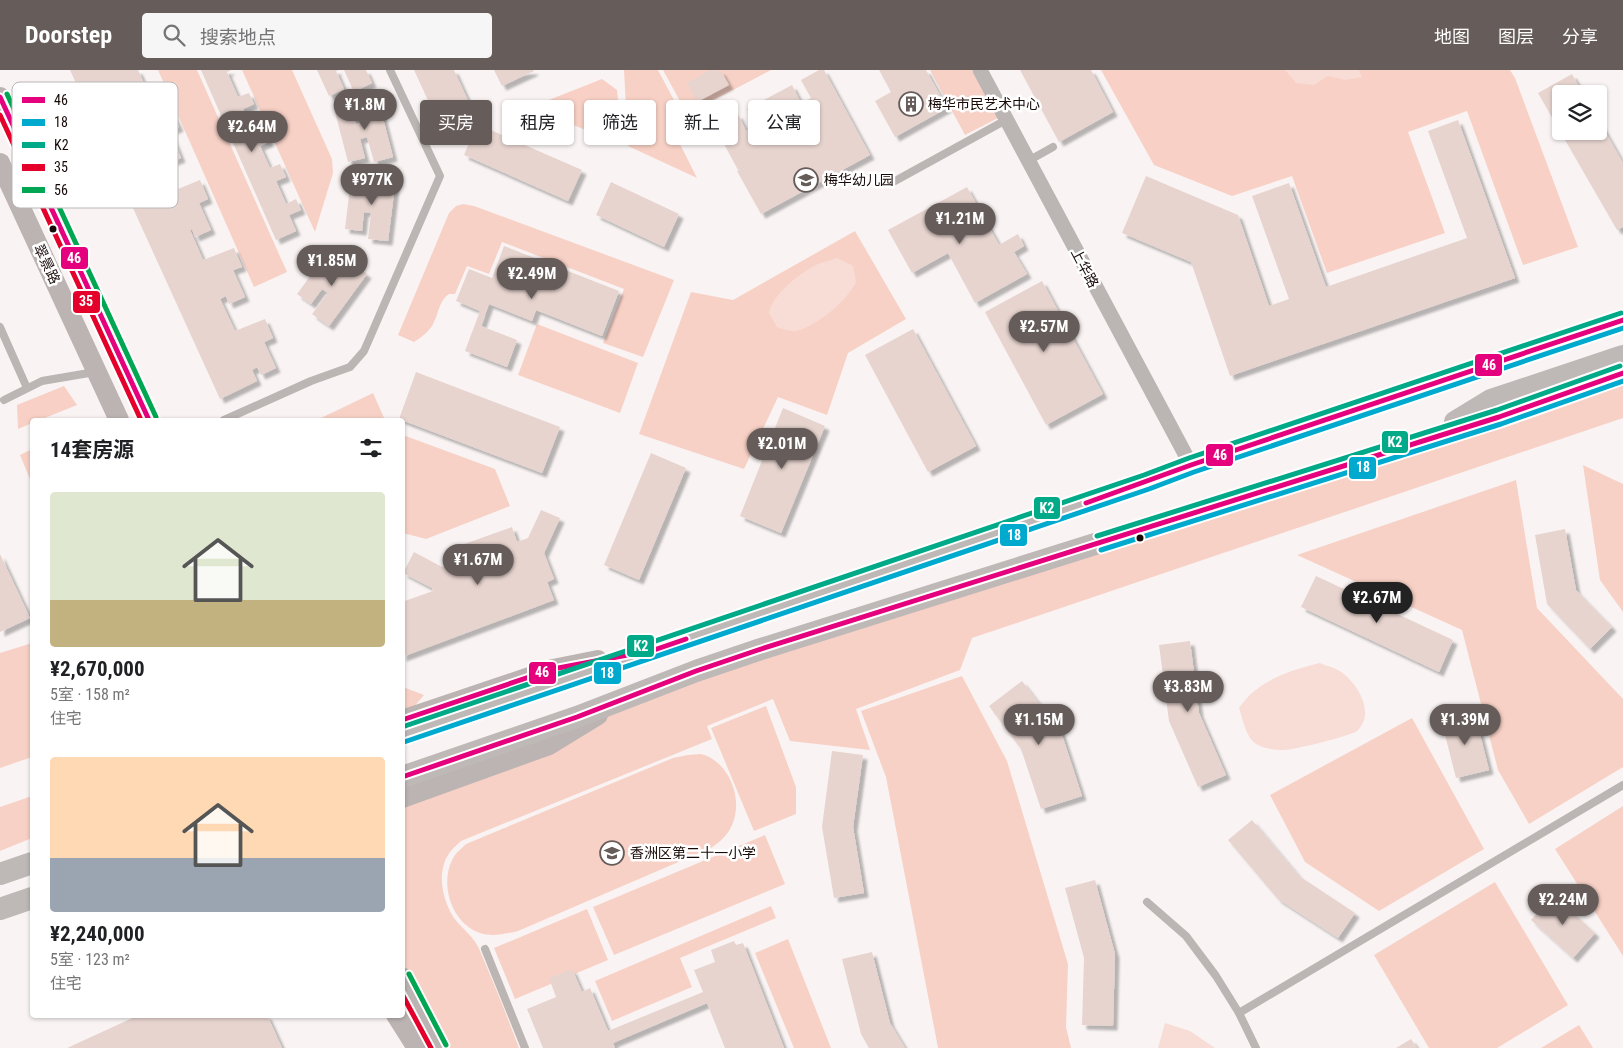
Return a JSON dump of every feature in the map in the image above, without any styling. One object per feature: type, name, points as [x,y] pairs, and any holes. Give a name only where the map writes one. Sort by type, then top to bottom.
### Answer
[{"type":"main road","name":"翠景路","points":[[0,97],[12,123]]},
{"type":"main road","name":"翠景路","points":[[0,163],[12,189]]},
{"type":"main road","name":"翠景路","points":[[21,208],[118,418]]},
{"type":"main road","name":"翠景路","points":[[51,208],[148,418]]},
{"type":"main road","points":[[405,734],[1147,482],[1191,465],[1623,320]]},
{"type":"main road","points":[[1418,443],[1488,392],[1623,336]]},
{"type":"main road","points":[[1402,395],[1488,392],[1623,356]]},
{"type":"main road","points":[[405,776],[577,717],[696,671],[758,650],[1418,443],[1499,417],[1623,373]]},
{"type":"main road","points":[[405,719],[553,669],[654,650]]},
{"type":"main road","points":[[405,797],[549,746],[624,699]]},
{"type":"main road","points":[[0,874],[30,864]]},
{"type":"main road","points":[[0,909],[30,899]]},
{"type":"main road","points":[[405,984],[439,1048]]},
{"type":"main road","points":[[398,1018],[418,1048]]},
{"type":"street","name":"上华路","points":[[980,70],[1191,465]]},
{"type":"lane","points":[[229,418],[350,367],[364,351],[440,176],[390,70]]},
{"type":"lane","points":[[895,181],[1006,120]]},
{"type":"lane","points":[[1028,161],[1053,147]]},
{"type":"lane","points":[[0,327],[27,388]]},
{"type":"lane","points":[[4,400],[42,381],[97,372]]},
{"type":"lane","points":[[1239,1013],[1623,785]]},
{"type":"lane","points":[[1147,902],[1186,936],[1216,976],[1239,1013],[1256,1048]]},
{"type":"lane","points":[[485,949],[525,1048]]},
{"type":"shaded area","points":[[158,70],[197,70],[287,272],[254,287],[178,115],[178,82],[163,82]]},
{"type":"shaded area","points":[[242,70],[292,70],[332,159],[333,173],[315,232]]},
{"type":"shaded area","points":[[624,70],[658,70],[674,100],[666,100],[666,145],[680,145],[697,178],[628,146],[656,145],[656,100],[626,100]]},
{"type":"shaded area","points":[[663,70],[771,70],[714,100],[679,100]]},
{"type":"shaded area","points":[[930,70],[972,70],[998,118],[965,135]]},
{"type":"shaded area","points":[[1101,70],[1510,70],[1515,78],[1578,247],[1523,265],[1467,111],[1408,132],[1445,233],[1327,273],[1292,176],[1232,196],[1154,165]]},
{"type":"shaded area","points":[[1285,70],[1359,70],[1362,77],[1345,80],[1328,76],[1314,85],[1296,83]]},
{"type":"shaded area","points":[[602,79],[617,90],[618,100],[584,100],[584,129],[574,125],[574,100],[549,100]]},
{"type":"shaded area","points":[[463,204],[474,206],[674,280],[643,357],[603,343],[624,289],[502,242],[489,274],[467,266],[455,294],[449,294],[443,300],[433,325],[426,333],[414,342],[398,335],[449,213],[456,206]]},
{"type":"shaded area","points":[[855,231],[906,319],[848,353],[827,415],[778,397],[744,469],[639,434],[691,292],[733,300]]},
{"type":"shaded area","points":[[837,258],[853,266],[856,282],[846,297],[831,312],[804,328],[794,331],[777,327],[769,313],[771,306],[780,293],[808,270]]},
{"type":"shaded area","points":[[537,324],[638,363],[620,413],[518,375]]},
{"type":"shaded area","points":[[1623,375],[1623,418],[972,638],[960,670],[856,709],[870,750],[790,741],[773,699],[707,726],[712,739],[461,841],[451,851],[443,868],[442,885],[446,903],[454,918],[478,946],[519,1048],[439,1048],[405,981],[405,797],[624,699]]},
{"type":"shaded area","points":[[64,386],[77,405],[45,418],[30,418],[30,424],[18,429],[17,405]]},
{"type":"shaded area","points":[[373,393],[384,418],[321,418]]},
{"type":"shaded area","points":[[405,436],[495,469],[510,506],[426,539],[405,534]]},
{"type":"shaded area","points":[[30,450],[30,479],[20,455]]},
{"type":"shaded area","points":[[1583,465],[1623,484],[1623,612],[1600,580]]},
{"type":"shaded area","points":[[1516,480],[1537,608],[1623,699],[1623,767],[1529,824],[1498,770],[1462,630],[1297,555]]},
{"type":"shaded area","points":[[30,644],[30,758],[0,768],[0,653]]},
{"type":"shaded area","points":[[1320,663],[1338,670],[1357,689],[1365,706],[1363,724],[1353,733],[1298,748],[1274,749],[1254,742],[1246,729],[1239,708],[1246,699],[1275,678],[1297,669]]},
{"type":"shaded area","points":[[962,676],[1007,761],[1068,964],[1066,1027],[1071,1048],[938,1048],[886,777],[861,711]]},
{"type":"shaded area","points":[[405,688],[424,695],[413,708],[405,710]]},
{"type":"shaded area","points":[[766,706],[796,787],[796,814],[754,831],[711,728]]},
{"type":"shaded area","points":[[1412,718],[1484,849],[1379,911],[1305,862],[1270,795]]},
{"type":"shaded area","points":[[701,754],[719,764],[732,782],[735,793],[735,815],[730,829],[711,848],[518,931],[494,935],[480,933],[470,928],[454,911],[450,900],[448,876],[450,865],[455,855],[466,844],[673,758]]},
{"type":"shaded area","points":[[30,797],[30,839],[0,851],[0,807]]},
{"type":"shaded area","points":[[1623,806],[1623,956],[1555,849]]},
{"type":"shaded area","points":[[765,835],[785,884],[614,955],[593,907]]},
{"type":"shaded area","points":[[1495,882],[1568,1005],[1497,1048],[1429,1048],[1374,955]]},
{"type":"shaded area","points":[[771,906],[776,918],[680,958],[692,987],[612,1021],[595,981]]},
{"type":"shaded area","points":[[587,909],[608,960],[515,999],[494,948]]},
{"type":"shaded area","points":[[788,939],[831,1048],[794,1048],[755,953]]},
{"type":"shaded area","points":[[1165,1023],[1190,1031],[1215,1048],[1158,1048]]},
{"type":"shaded area","points":[[1579,1025],[1593,1048],[1541,1048]]},
{"type":"building","points":[[70,70],[138,70],[143,82],[75,82]]},
{"type":"building","points":[[201,70],[231,70],[227,72],[238,97],[249,93],[254,104],[243,109],[254,132],[263,128],[269,142],[260,146],[270,168],[280,164],[286,177],[276,181],[286,204],[296,199],[301,210],[289,215],[296,231],[276,240]]},
{"type":"building","points":[[317,70],[339,70],[336,71],[344,89],[329,96]]},
{"type":"building","points":[[344,70],[366,70],[372,83],[354,92]]},
{"type":"building","points":[[414,70],[454,70],[468,100],[428,100]]},
{"type":"building","points":[[494,70],[533,70],[534,71],[502,86]]},
{"type":"building","points":[[710,70],[721,71],[729,85],[701,100],[696,100],[687,83]]},
{"type":"building","points":[[819,70],[824,70],[870,155],[761,214],[737,171],[777,150],[738,170],[725,145],[738,145],[738,114],[746,131],[748,130],[748,145],[820,145],[820,100],[807,100],[811,98],[801,80]]},
{"type":"building","name":"梅华市民艺术中心","points":[[879,70],[926,70],[947,108],[895,137],[875,101],[891,92]]},
{"type":"building","points":[[1020,70],[1091,70],[1113,112],[1059,142]]},
{"type":"building","points":[[1572,74],[1578,85],[1552,85]]},
{"type":"building","points":[[792,85],[800,100],[764,100]]},
{"type":"building","points":[[1552,85],[1552,117],[1538,93]]},
{"type":"building","points":[[377,95],[393,157],[374,162],[367,137],[360,139],[365,158],[348,162],[335,112],[352,108],[356,124],[361,123],[355,100]]},
{"type":"building","points":[[1458,120],[1515,278],[1230,376],[1191,262],[1122,233],[1146,176],[1238,215],[1269,306],[1289,299],[1252,196],[1289,183],[1326,287],[1467,238],[1428,131]]},
{"type":"building","points":[[492,131],[502,135],[502,145],[525,145],[582,170],[568,201],[464,155],[468,145],[492,145]]},
{"type":"building","points":[[1607,135],[1623,163],[1623,227],[1617,230],[1565,140],[1607,140]]},
{"type":"building","points":[[374,174],[396,177],[388,241],[368,239],[371,213],[364,212],[362,231],[345,229],[351,178],[368,180],[366,197],[371,197]]},
{"type":"building","points":[[200,180],[208,199],[199,203],[211,230],[195,237],[192,229],[190,230],[203,260],[234,248],[242,267],[233,270],[245,297],[229,304],[226,296],[220,299],[235,331],[265,319],[273,338],[264,342],[276,368],[261,375],[257,367],[252,370],[257,381],[220,399],[133,208],[178,208],[178,189]]},
{"type":"building","points":[[611,182],[679,214],[664,247],[596,215]]},
{"type":"building","points":[[967,187],[999,245],[1018,234],[1024,246],[1014,252],[1027,274],[975,303],[948,253],[912,273],[888,230]]},
{"type":"building","points":[[504,246],[619,291],[602,336],[536,310],[532,321],[489,304],[481,326],[517,340],[507,367],[465,351],[480,311],[456,301],[469,269],[492,278]]},
{"type":"building","points":[[327,253],[341,263],[331,277],[335,280],[349,261],[367,274],[329,326],[312,314],[328,293],[322,289],[311,304],[297,294]]},
{"type":"building","points":[[1042,281],[1103,394],[1046,425],[985,312]]},
{"type":"building","points":[[913,329],[976,446],[928,472],[865,355]]},
{"type":"building","points":[[416,372],[560,427],[542,473],[405,421],[405,418],[399,418]]},
{"type":"building","points":[[783,408],[825,426],[781,533],[740,516]]},
{"type":"building","points":[[651,453],[686,468],[639,580],[604,565]]},
{"type":"building","points":[[541,510],[560,518],[544,553],[554,579],[547,582],[554,600],[405,656],[405,601],[433,591],[432,588],[405,574],[405,569],[414,552],[442,567],[461,560],[456,547],[512,527],[517,542],[528,538]]},
{"type":"building","points":[[1565,529],[1576,590],[1612,627],[1590,649],[1547,604],[1535,535]]},
{"type":"building","points":[[0,554],[30,618],[0,632]]},
{"type":"building","points":[[1316,576],[1453,640],[1439,672],[1301,607]]},
{"type":"building","points":[[1190,641],[1199,713],[1226,775],[1198,787],[1169,721],[1159,645]]},
{"type":"building","points":[[1022,681],[1061,732],[1082,796],[1041,809],[1021,749],[989,706]]},
{"type":"building","points":[[1475,715],[1489,770],[1456,778],[1442,723]]},
{"type":"building","points":[[832,751],[863,755],[853,827],[864,893],[834,898],[822,827]]},
{"type":"building","points":[[1252,820],[1299,876],[1355,913],[1338,938],[1278,899],[1228,840]]},
{"type":"building","points":[[1095,880],[1115,954],[1113,1026],[1082,1025],[1084,958],[1065,888]]},
{"type":"building","points":[[1553,895],[1595,933],[1573,958],[1531,920]]},
{"type":"building","points":[[734,941],[736,945],[743,943],[784,1048],[725,1048],[707,1003],[613,1043],[615,1048],[543,1048],[527,1009],[556,997],[549,978],[572,969],[582,992],[590,988],[608,1031],[703,992],[694,970],[715,962],[711,950]]},
{"type":"building","points":[[872,952],[890,1023],[905,1048],[869,1048],[861,1034],[842,959]]},
{"type":"building","points":[[132,1018],[268,1018],[282,1048],[67,1048]]},
{"type":"building","points":[[1411,1039],[1417,1048],[1396,1048]]},
{"type":"transit line","name":"56","points":[[7,94],[12,105]]},
{"type":"transit line","name":"46","points":[[0,97],[12,123]]},
{"type":"transit line","name":"35","points":[[0,115],[12,141]]},
{"type":"transit line","name":"35","points":[[43,208],[140,418]]},
{"type":"transit line","name":"46","points":[[51,208],[148,418]]},
{"type":"transit line","name":"56","points":[[60,208],[156,417]]},
{"type":"transit line","name":"K2","points":[[405,726],[1144,475],[1189,458],[1621,313]]},
{"type":"transit line","name":"46","points":[[1086,503],[1191,465],[1623,320]]},
{"type":"transit line","name":"18","points":[[405,742],[1149,489],[1194,472],[1623,328]]},
{"type":"transit line","name":"K2","points":[[1097,536],[1497,410],[1620,366]]},
{"type":"transit line","name":"46","points":[[405,776],[577,717],[696,671],[758,650],[1499,417],[1623,373]]},
{"type":"transit line","name":"18","points":[[1101,550],[1501,424],[1623,381]]},
{"type":"transit line","name":"46","points":[[405,719],[553,669],[654,650],[686,639]]},
{"type":"transit line","name":"56","points":[[409,974],[446,1045]]},
{"type":"transit line","name":"35","points":[[405,1000],[431,1048]]},
{"type":"place","name":"梅华市民艺术中心","points":[[911,104]]},
{"type":"place","name":"梅华幼儿园","points":[[806,180]]},
{"type":"place","name":"香洲区第二十一小学","points":[[612,853]]}]
